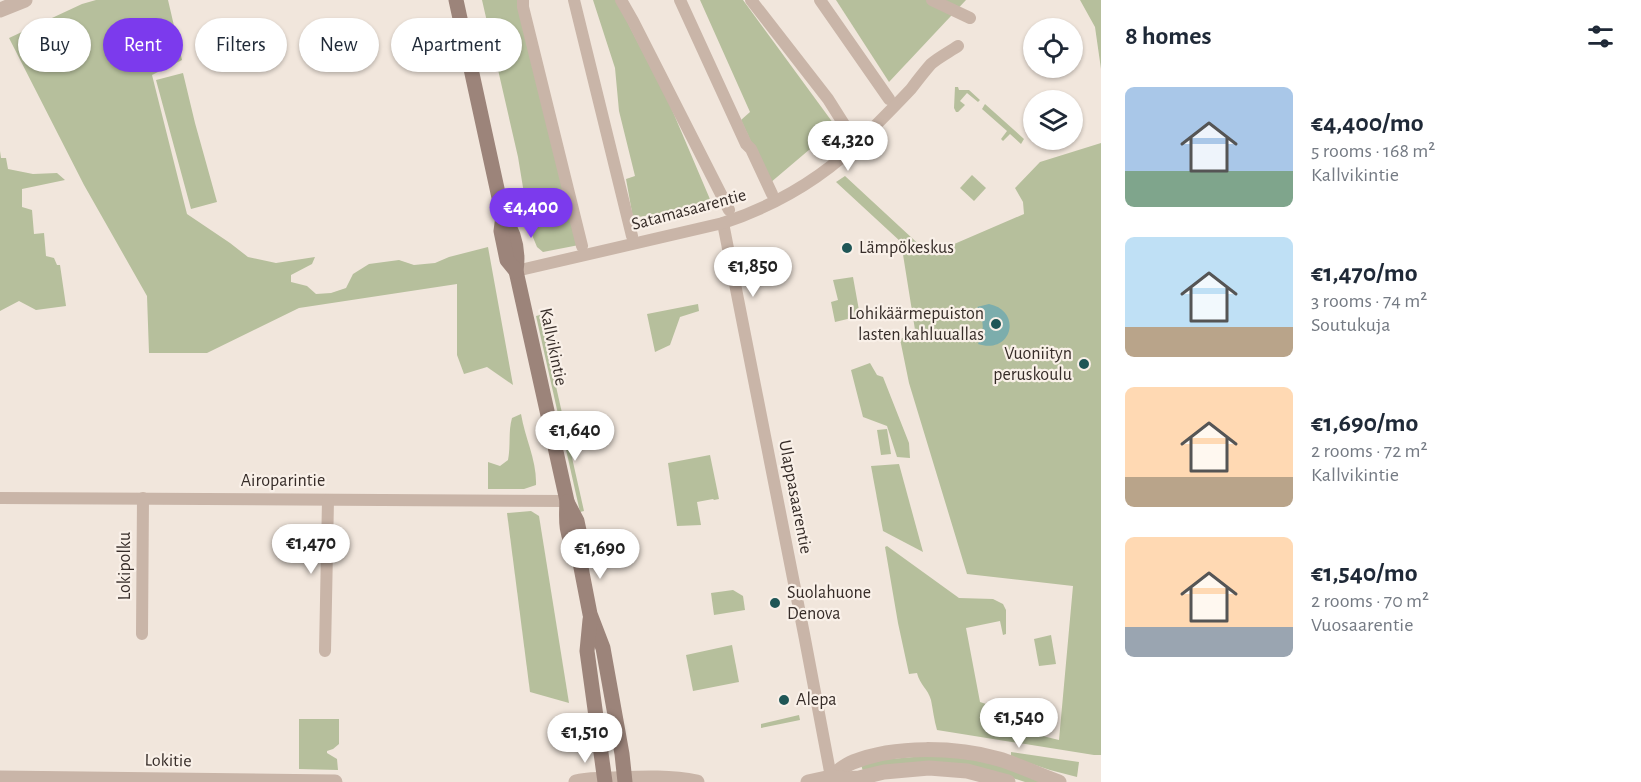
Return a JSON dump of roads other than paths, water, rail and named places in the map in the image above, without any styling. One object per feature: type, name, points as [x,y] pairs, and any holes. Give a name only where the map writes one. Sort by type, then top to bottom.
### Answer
[{"type":"main road","name":"Kallvikintie","points":[[455,1],[503,216],[512,228],[518,257],[516,271],[567,501],[577,521],[581,540],[578,552],[590,614],[603,648],[622,754],[624,780]]},
{"type":"main road","name":"Kallvikintie","points":[[590,614],[587,651],[605,781]]},
{"type":"street","points":[[0,10],[25,0]]},
{"type":"street","points":[[523,0],[582,246]]},
{"type":"street","points":[[574,0],[632,236]]},
{"type":"street","points":[[621,0],[729,210]]},
{"type":"street","points":[[680,0],[746,144],[751,149],[772,194]]},
{"type":"street","points":[[751,0],[828,99],[852,137]]},
{"type":"street","points":[[819,0],[889,99]]},
{"type":"street","points":[[932,0],[970,18]]},
{"type":"street","name":"Satamasaarentie","points":[[516,271],[723,223],[776,202],[829,169],[864,138],[903,98],[932,63],[958,46]]},
{"type":"street","name":"Ulappasaarentie","points":[[723,223],[831,777]]},
{"type":"street","name":"Airoparintie","points":[[0,498],[567,501]]},
{"type":"street","name":"Lokipolku","points":[[142,634],[143,498]]},
{"type":"street","points":[[325,651],[328,500]]},
{"type":"street","points":[[831,777],[854,761],[877,755],[911,750],[935,750],[999,759],[1059,782]]},
{"type":"street","points":[[808,782],[831,777],[859,778],[884,772],[929,768],[967,771],[1008,782]]},
{"type":"street","name":"Lokitie","points":[[0,778],[335,782]]},
{"type":"street","points":[[576,782],[663,778],[696,782]]},
{"type":"water","name":"Lohikäärmepuiston lasten kahluuallas","points":[[989,304],[1000,308],[1009,323],[1009,331],[1005,338],[990,346],[978,344],[983,326],[977,307]]},
{"type":"place","name":"Lämpökeskus","points":[[847,248]]},
{"type":"place","name":"Lohikäärmepuiston lasten kahluuallas","points":[[996,324]]},
{"type":"place","name":"Vuoniityn peruskoulu","points":[[1084,364]]},
{"type":"place","name":"Suolahuone Denova","points":[[775,603]]},
{"type":"place","name":"Alepa","points":[[784,700]]}]
